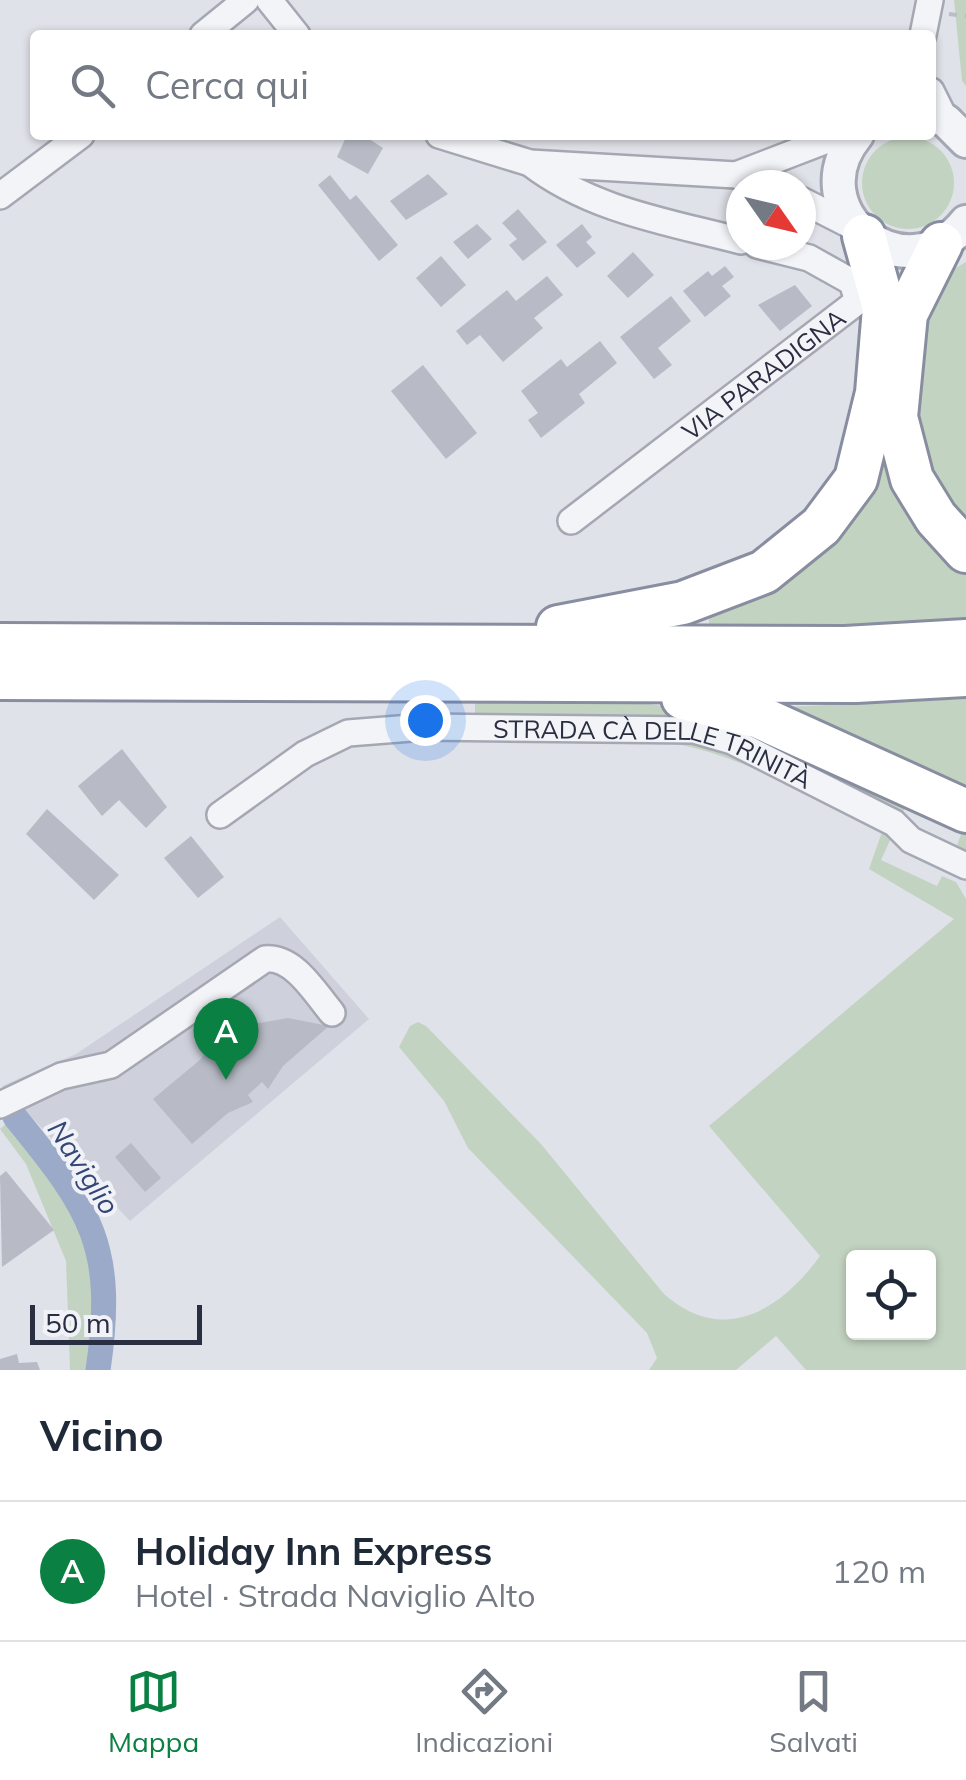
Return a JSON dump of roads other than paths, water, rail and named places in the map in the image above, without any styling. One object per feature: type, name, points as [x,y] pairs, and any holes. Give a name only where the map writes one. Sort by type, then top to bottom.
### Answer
[{"type":"highway","points":[[297,645],[569,626],[683,603],[764,572],[821,526],[856,478],[870,436],[884,308],[860,232]]},
{"type":"highway","points":[[957,234],[906,314],[896,417],[912,480],[936,518],[966,551]]},
{"type":"highway","points":[[0,645],[846,648],[966,641]]},
{"type":"highway","points":[[0,678],[856,681],[966,676]]},
{"type":"highway","points":[[449,679],[519,691],[650,694],[723,706],[787,729],[966,811]]},
{"type":"street","points":[[209,30],[246,0]]},
{"type":"street","points":[[269,0],[293,30]]},
{"type":"street","points":[[924,30],[928,1]]},
{"type":"street","points":[[936,101],[948,125]]},
{"type":"street","points":[[0,196],[73,140]]},
{"type":"street","points":[[455,140],[530,163],[726,174]]},
{"type":"street","points":[[749,170],[827,140]]},
{"type":"street","points":[[854,140],[842,160],[838,184],[843,208],[860,232]]},
{"type":"street","points":[[530,163],[554,181],[612,208],[726,237]]},
{"type":"street","points":[[816,208],[888,249],[915,252],[957,234]]},
{"type":"street","name":"VIA PARADIGNA","points":[[571,521],[858,301],[852,282],[813,260]]},
{"type":"street","name":"STRADA CÀ DELLE TRINITÀ","points":[[220,815],[305,754],[348,733],[424,727],[694,730],[732,742],[894,822],[911,840],[966,866]]},
{"type":"street","points":[[0,1105],[62,1076],[111,1065],[264,958],[278,958],[290,966],[332,1012]]},
{"type":"waterway","name":"Naviglio","points":[[15,1117],[63,1179],[92,1233],[103,1292],[98,1370]]},
{"type":"place","name":"Holiday Inn Express","points":[[226,1080]]}]
